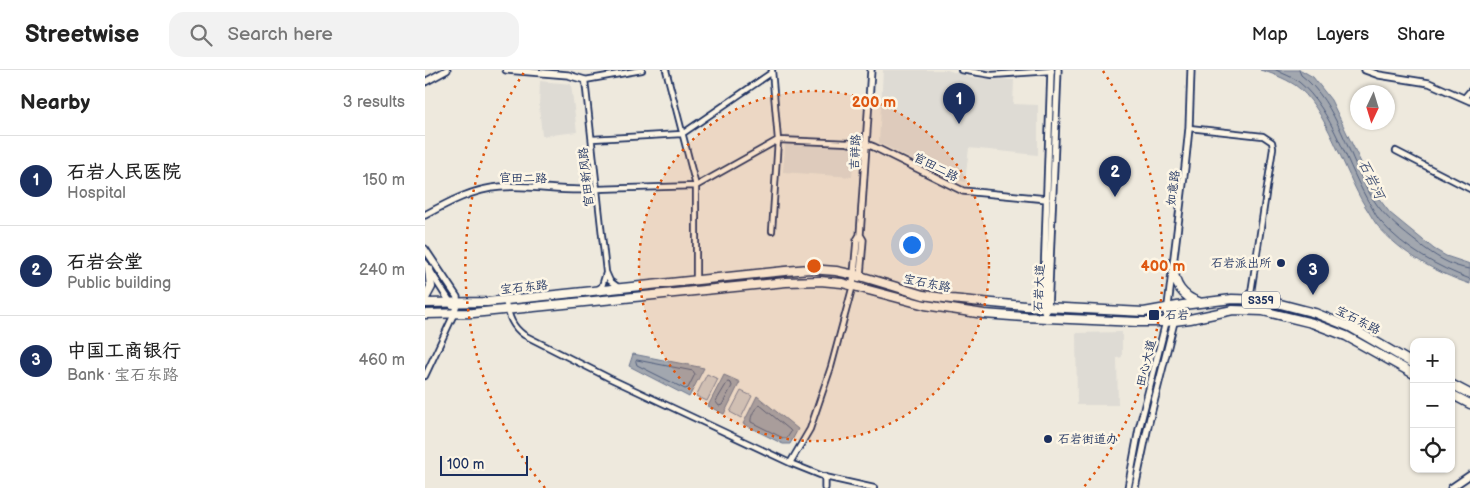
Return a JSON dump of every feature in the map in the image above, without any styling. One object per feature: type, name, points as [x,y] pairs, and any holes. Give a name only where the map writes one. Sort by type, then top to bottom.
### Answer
[{"type":"main road","points":[[425,298],[431,286],[427,266]]},
{"type":"main road","points":[[1173,266],[1175,281],[1181,290],[1193,300],[1204,302]]},
{"type":"main road","name":"宝石东路","points":[[425,304],[505,300],[804,269],[830,270],[857,275],[909,292],[937,297],[1045,307],[1144,312],[1204,302],[1250,299],[1276,302],[1331,318],[1410,362]]},
{"type":"main road","name":"宝石东路","points":[[425,314],[507,310],[791,281],[820,281],[853,285],[907,301],[984,314],[1170,322],[1243,310],[1263,311],[1312,323],[1346,336],[1410,372]]},
{"type":"main road","points":[[1455,386],[1469,393]]},
{"type":"main road","points":[[1455,396],[1470,404]]},
{"type":"street","points":[[425,82],[447,70]]},
{"type":"street","points":[[506,70],[568,75],[585,80],[642,70]]},
{"type":"street","points":[[666,70],[696,186],[696,280]]},
{"type":"street","name":"吉祥路","points":[[857,275],[863,240],[860,235],[871,70]]},
{"type":"street","points":[[961,70],[992,75],[1055,71]]},
{"type":"street","name":"如意路","points":[[1169,308],[1189,128],[1191,70]]},
{"type":"street","points":[[1365,70],[1379,75],[1429,84],[1470,101]]},
{"type":"street","name":"石岩大道","points":[[1047,318],[1045,307],[1047,199],[1055,71]]},
{"type":"street","name":"石岩大道","points":[[1045,307],[1055,71]]},
{"type":"street","points":[[592,139],[682,134],[772,72],[777,111],[778,140],[772,231]]},
{"type":"street","name":"官田新风路","points":[[585,80],[606,272]]},
{"type":"street","points":[[1464,98],[1470,91]]},
{"type":"street","points":[[1189,128],[1263,136],[1272,142],[1273,148],[1250,299]]},
{"type":"street","points":[[597,190],[696,186],[778,140],[849,143]]},
{"type":"street","name":"官田二路","points":[[849,143],[866,144],[874,147],[963,191],[1047,199]]},
{"type":"street","points":[[1396,151],[1470,189]]},
{"type":"street","name":"官田二路","points":[[425,215],[462,196],[499,187],[575,191],[597,190]]},
{"type":"street","points":[[425,249],[457,297],[454,303],[454,314],[425,376]]},
{"type":"street","points":[[427,266],[454,303]]},
{"type":"street","points":[[606,272],[613,284],[623,288]]},
{"type":"street","points":[[594,291],[602,286],[606,272]]},
{"type":"street","points":[[790,463],[809,429],[831,367],[857,275]]},
{"type":"street","points":[[505,300],[511,323],[516,330],[524,335],[609,378],[790,463],[825,477],[874,488]]},
{"type":"street","name":"田心大道","points":[[1135,488],[1170,322],[1169,308]]},
{"type":"street","name":"田心大道","points":[[1128,488],[1139,429],[1170,322]]},
{"type":"street","points":[[1451,488],[1470,475]]},
{"type":"street","points":[[825,477],[825,488]]},
{"type":"shaded area","points":[[883,70],[947,70],[972,78],[1014,80],[1013,104],[1038,105],[1038,155],[969,148],[965,182],[950,178],[879,143]]},
{"type":"shaded area","points":[[540,81],[571,84],[577,132],[542,136],[539,106]]},
{"type":"shaded area","points":[[786,135],[855,140],[852,177],[783,172]]},
{"type":"shaded area","points":[[1122,332],[1122,357],[1117,358],[1118,405],[1077,405],[1076,333]]},
{"type":"shaded area","points":[[707,374],[718,379],[707,401],[696,396]]},
{"type":"shaded area","points":[[741,391],[752,396],[741,418],[730,412]]},
{"type":"water","points":[[1260,70],[1301,70],[1313,77],[1331,100],[1377,196],[1390,213],[1434,249],[1446,256],[1470,264],[1470,284],[1444,274],[1420,261],[1397,245],[1387,235],[1376,223],[1365,206],[1325,124],[1306,95],[1286,80]]},
{"type":"water","points":[[633,354],[704,368],[689,397],[629,366]]},
{"type":"water","points":[[724,375],[740,382],[724,414],[708,406]]},
{"type":"water","points":[[757,396],[798,429],[790,444],[783,444],[743,424]]},
{"type":"place","name":"石岩人民医院","points":[[959,124]]},
{"type":"place","name":"石岩会堂","points":[[1115,197]]},
{"type":"place","name":"石岩派出所","points":[[1281,263]]},
{"type":"place","name":"中国工商银行","points":[[1313,295]]},
{"type":"place","name":"石岩","points":[[1154,315]]},
{"type":"place","name":"石岩街道办","points":[[1048,439]]},
{"type":"water label","name":"石岩河","points":[[1372,179]]}]
